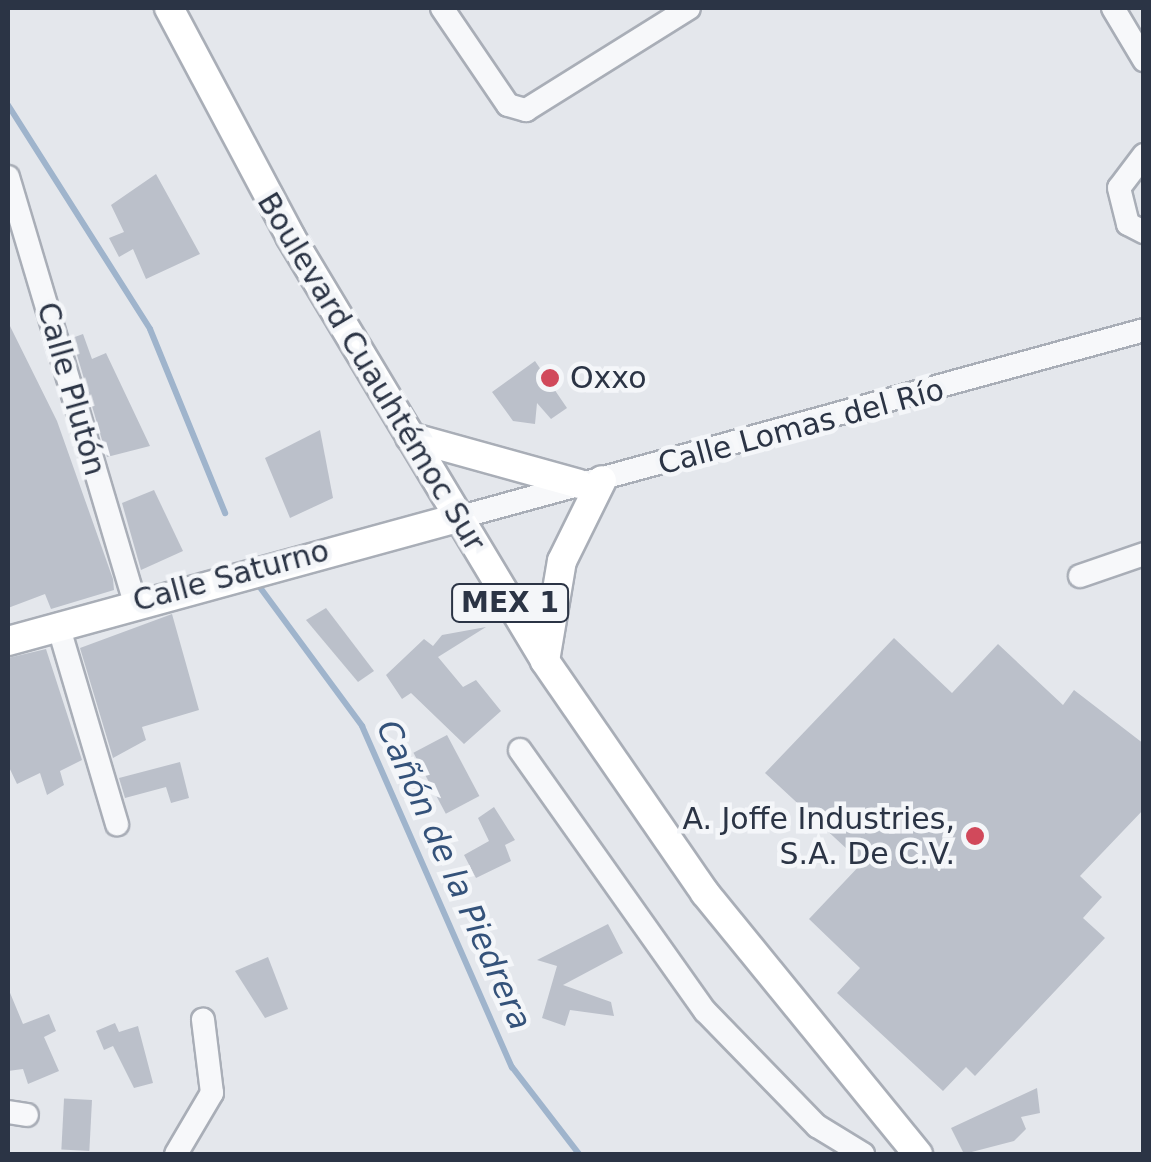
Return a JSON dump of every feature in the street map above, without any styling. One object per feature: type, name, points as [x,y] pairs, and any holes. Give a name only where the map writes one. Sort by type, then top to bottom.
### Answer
[{"type":"main road","name":"Boulevard Cuauhtémoc Sur","points":[[169,8],[227,126],[545,660],[694,879],[918,1154]]},
{"type":"main road","points":[[410,437],[591,482],[562,560],[545,660]]},
{"type":"main road","name":"Calle Saturno","points":[[8,641],[135,602],[457,518]]},
{"type":"street","points":[[442,8],[508,105],[526,110],[688,8]]},
{"type":"street","points":[[1112,8],[1144,60]]},
{"type":"street","points":[[1144,155],[1119,188],[1128,224],[1144,232]]},
{"type":"street","name":"Calle Plutón","points":[[8,177],[135,602]]},
{"type":"street","name":"Calle Lomas del Río","points":[[457,518],[1144,330]]},
{"type":"street","points":[[1080,576],[1144,554]]},
{"type":"street","points":[[58,625],[116,824]]},
{"type":"street","points":[[520,750],[705,1011],[817,1126],[863,1154]]},
{"type":"street","points":[[176,1154],[212,1093],[204,1020]]},
{"type":"building","points":[[156,174],[200,254],[146,279],[133,249],[119,257],[109,238],[124,232],[111,205]]},
{"type":"building","points":[[8,322],[57,421],[113,579],[114,590],[51,609],[45,594],[8,608]]},
{"type":"building","points":[[83,334],[92,359],[106,353],[150,446],[107,457],[72,338]]},
{"type":"building","points":[[535,361],[567,408],[551,419],[537,403],[535,424],[513,421],[492,392]]},
{"type":"building","points":[[320,430],[333,498],[290,518],[265,458]]},
{"type":"building","points":[[154,490],[183,551],[141,570],[122,503]]},
{"type":"building","points":[[326,608],[374,671],[358,682],[306,620]]},
{"type":"building","points":[[172,614],[199,710],[142,727],[146,740],[113,758],[80,648]]},
{"type":"building","points":[[486,627],[438,657],[463,687],[476,680],[501,711],[464,744],[411,693],[402,699],[386,675],[424,639],[433,646],[442,635]]},
{"type":"building","name":"A. Joffe Industries, S.A. De C.V.","points":[[894,638],[952,693],[998,644],[1063,705],[1074,690],[1144,744],[1144,809],[1080,876],[1102,897],[1083,918],[1105,938],[975,1076],[966,1067],[943,1091],[837,993],[860,968],[809,919],[862,863],[765,773]]},
{"type":"building","points":[[46,649],[82,760],[60,771],[64,785],[47,795],[40,773],[17,784],[8,765],[8,658]]},
{"type":"building","points":[[447,735],[479,796],[446,814],[413,753]]},
{"type":"building","points":[[180,762],[189,798],[171,803],[166,787],[125,798],[119,778]]},
{"type":"building","points":[[494,807],[515,840],[505,845],[511,861],[476,878],[464,855],[489,841],[478,818]]},
{"type":"building","points":[[608,924],[623,953],[563,985],[611,1002],[614,1016],[570,1010],[565,1026],[542,1018],[557,966],[537,960]]},
{"type":"building","points":[[268,957],[288,1009],[265,1018],[235,971]]},
{"type":"building","points":[[8,988],[23,1024],[49,1014],[56,1031],[44,1037],[59,1071],[28,1084],[23,1069],[8,1071]]},
{"type":"building","points":[[115,1023],[119,1032],[138,1026],[153,1083],[134,1088],[113,1046],[104,1050],[96,1031]]},
{"type":"building","points":[[1037,1088],[1040,1113],[1021,1117],[1026,1129],[1014,1141],[964,1154],[951,1128]]},
{"type":"building","points":[[64,1099],[92,1100],[89,1151],[61,1149]]},
{"type":"waterway","name":"Cañón de la Piedrera","points":[[8,105],[150,329],[225,513]]},
{"type":"waterway","name":"Cañón de la Piedrera","points":[[256,582],[362,726],[512,1067],[579,1154]]},
{"type":"place","name":"Oxxo","points":[[550,378]]},
{"type":"place","name":"A. Joffe Industries, S.A. De C.V.","points":[[975,836]]}]
